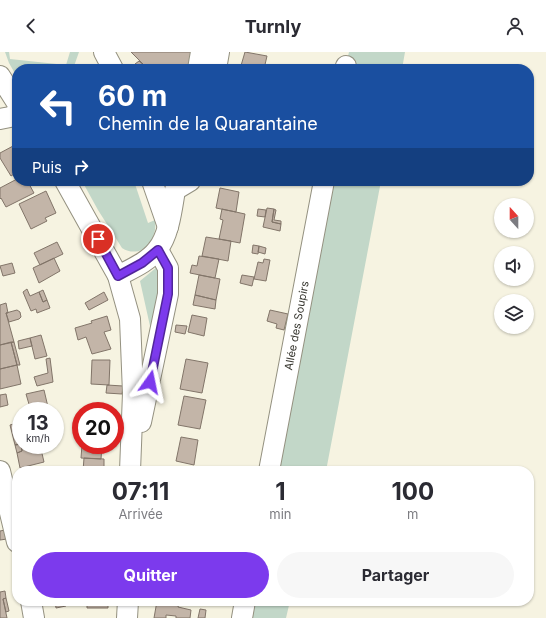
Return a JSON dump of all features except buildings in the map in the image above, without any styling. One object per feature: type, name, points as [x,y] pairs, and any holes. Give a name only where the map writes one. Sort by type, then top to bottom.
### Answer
[{"type":"street","points":[[104,52],[110,64]]},
{"type":"street","points":[[199,64],[201,52]]},
{"type":"street","points":[[217,64],[219,52]]},
{"type":"street","points":[[0,76],[12,95]]},
{"type":"street","points":[[0,119],[12,116]]},
{"type":"street","points":[[68,186],[118,276],[130,319],[133,393],[131,466]]},
{"type":"street","points":[[154,186],[168,227]]},
{"type":"street","points":[[118,276],[142,263],[158,250],[168,227],[180,186]]},
{"type":"street","name":"Allée des Soupirs","points":[[270,466],[323,186]]},
{"type":"street","points":[[132,466],[168,294],[168,268],[158,250]]},
{"type":"street","points":[[0,471],[12,521]]},
{"type":"street","points":[[32,606],[34,618]]},
{"type":"street","points":[[127,618],[128,606]]},
{"type":"street","points":[[242,618],[244,606]]},
{"type":"green space","points":[[5,52],[9,52],[10,59],[57,64],[12,64],[12,68]]},
{"type":"green space","points":[[70,52],[79,52],[75,64],[66,64]]},
{"type":"green space","points":[[349,52],[405,52],[403,64],[346,64]]},
{"type":"green space","points":[[85,186],[136,186],[148,223],[155,220],[154,234],[151,241],[142,250],[136,252],[122,248]]},
{"type":"green space","points":[[323,186],[380,186],[327,466],[270,466]]},
{"type":"green space","points":[[157,267],[162,270],[155,328],[150,326],[140,281]]},
{"type":"green space","points":[[244,606],[289,606],[286,618],[242,618]]},
{"type":"route","points":[[98,239],[118,276],[142,263],[158,250],[168,268],[168,294],[150,382]]}]
